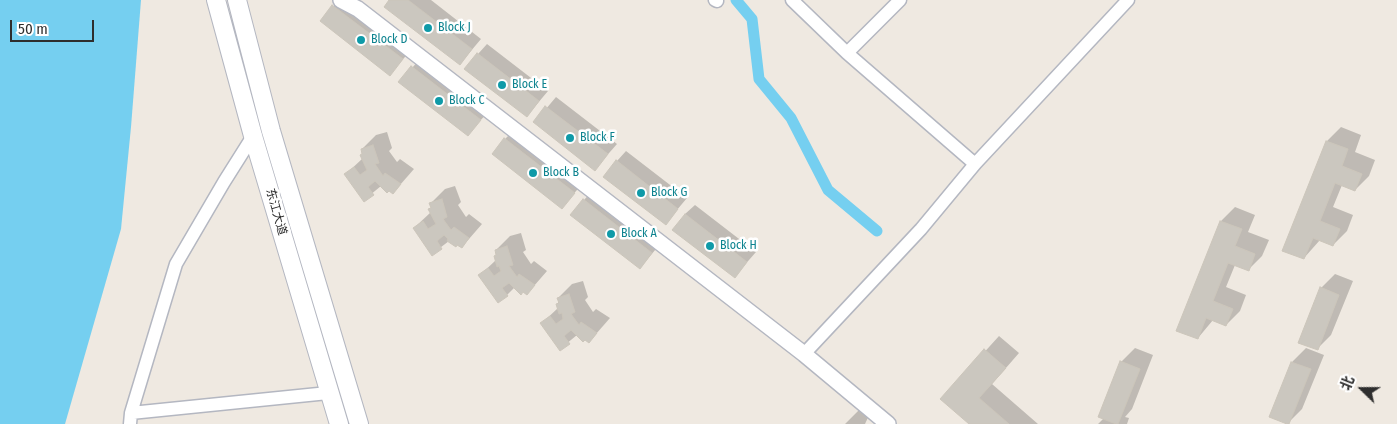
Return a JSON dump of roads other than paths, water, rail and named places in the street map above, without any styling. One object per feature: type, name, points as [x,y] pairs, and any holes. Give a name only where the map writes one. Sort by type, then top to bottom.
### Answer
[{"type":"main road","name":"东江大道","points":[[216,0],[253,136],[328,393],[339,424]]},
{"type":"main road","name":"东江大道","points":[[237,0],[270,131],[359,424]]},
{"type":"street","points":[[341,0],[358,10],[804,354],[888,424]]},
{"type":"street","points":[[792,0],[847,52],[975,164]]},
{"type":"street","points":[[847,52],[900,0]]},
{"type":"street","points":[[804,354],[921,229],[975,164],[1128,0]]},
{"type":"street","points":[[253,136],[176,264],[131,418],[328,393]]},
{"type":"water","points":[[0,0],[141,0],[121,229],[65,424],[0,424]]},
{"type":"waterway","points":[[736,0],[752,19],[759,79],[791,118],[828,190],[877,231]]},
{"type":"place","name":"Block J","points":[[428,28]]},
{"type":"place","name":"Block D","points":[[361,40]]},
{"type":"place","name":"Block E","points":[[502,85]]},
{"type":"place","name":"Block C","points":[[439,101]]},
{"type":"place","name":"Block F","points":[[570,138]]},
{"type":"place","name":"Block B","points":[[533,173]]},
{"type":"place","name":"Block G","points":[[641,193]]},
{"type":"place","name":"Block A","points":[[611,234]]},
{"type":"place","name":"Block H","points":[[710,246]]}]
